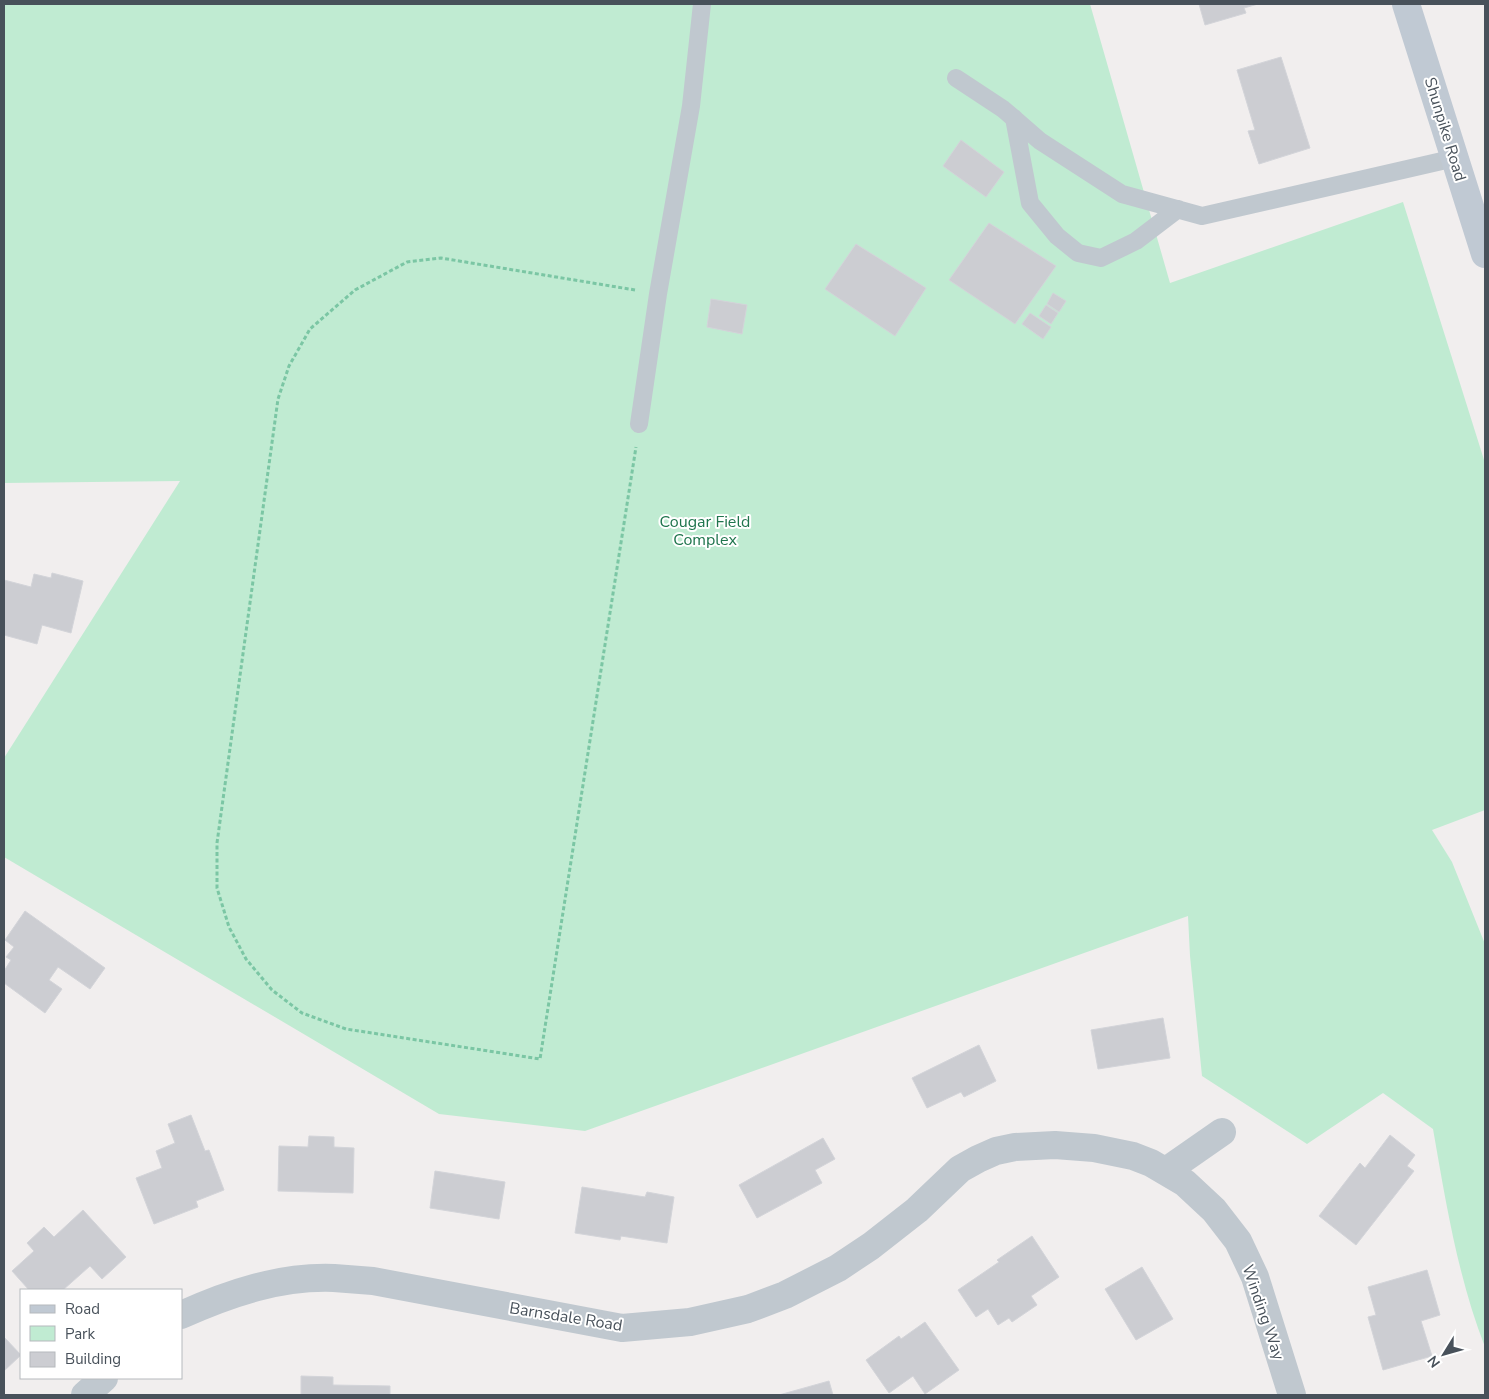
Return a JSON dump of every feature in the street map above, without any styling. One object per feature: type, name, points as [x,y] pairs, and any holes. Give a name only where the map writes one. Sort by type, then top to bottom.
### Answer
[{"type":"main road","name":"Shunpike Road","points":[[1406,4],[1485,254]]},
{"type":"street","points":[[1166,1171],[1222,1132]]},
{"type":"street","name":"Barnsdale Road","points":[[182,1315],[217,1299],[255,1287],[294,1280],[333,1278],[373,1282],[622,1328],[690,1322],[757,1305],[785,1295],[838,1268],[871,1246],[917,1210],[960,1169],[996,1151],[1015,1147],[1054,1145],[1094,1148],[1133,1156],[1166,1171]]},
{"type":"street","name":"Winding Way","points":[[1166,1171],[1185,1183],[1214,1210],[1238,1242],[1255,1277],[1292,1395]]},
{"type":"street","points":[[84,1395],[103,1379]]},
{"type":"lane","points":[[639,424],[658,294],[691,106],[702,4]]},
{"type":"lane","points":[[956,78],[1003,109],[1040,141],[1122,194],[1202,216],[1456,158]]},
{"type":"lane","points":[[1014,118],[1030,203],[1057,236],[1078,253],[1101,258],[1136,241],[1178,209]]},
{"type":"path","points":[[639,424],[540,1059],[346,1029],[302,1013],[272,990],[246,960],[229,927],[217,888],[217,843],[234,715],[278,399],[289,366],[310,329],[355,290],[407,262],[441,258],[658,294]]},
{"type":"green space","name":"Cougar Field Complex","points":[[4,4],[1090,4],[1170,283],[1403,202],[1485,463],[1485,810],[1432,830],[1452,862],[1485,944],[1485,1347],[1460,1267],[1433,1129],[1383,1093],[1307,1144],[1202,1076],[1188,916],[585,1131],[439,1114],[4,857],[4,758],[180,481],[4,483]]},
{"type":"building","points":[[1199,4],[1258,4],[1244,8],[1246,13],[1205,25]]},
{"type":"building","points":[[1281,57],[1310,148],[1259,164],[1248,131],[1255,130],[1237,70]]},
{"type":"building","points":[[961,140],[1004,172],[986,197],[943,166]]},
{"type":"building","points":[[989,223],[1056,266],[1015,324],[949,280]]},
{"type":"building","points":[[856,244],[926,288],[895,336],[825,289]]},
{"type":"building","points":[[1053,293],[1066,301],[1059,312],[1047,304]]},
{"type":"building","points":[[711,299],[747,305],[742,334],[707,327]]},
{"type":"building","points":[[1046,305],[1058,313],[1051,324],[1039,316]]},
{"type":"building","points":[[1030,313],[1051,327],[1043,339],[1022,324]]},
{"type":"building","points":[[52,573],[83,581],[71,633],[42,625],[37,644],[4,635],[4,580],[31,587],[34,574],[51,578]]},
{"type":"building","points":[[25,911],[105,968],[90,989],[58,967],[49,980],[62,989],[45,1013],[4,983],[4,971],[11,960],[6,957],[14,947],[5,940]]},
{"type":"building","points":[[1163,1018],[1170,1058],[1098,1069],[1091,1030]]},
{"type":"building","points":[[979,1045],[996,1081],[964,1097],[961,1092],[927,1108],[912,1078]]},
{"type":"building","points":[[191,1115],[205,1151],[209,1150],[224,1190],[196,1201],[198,1207],[154,1224],[136,1178],[162,1168],[156,1151],[175,1143],[168,1124]]},
{"type":"building","points":[[1390,1135],[1415,1155],[1407,1166],[1414,1171],[1356,1245],[1319,1216],[1360,1163],[1365,1168]]},
{"type":"building","points":[[309,1136],[334,1137],[334,1147],[354,1148],[353,1193],[278,1191],[279,1146],[308,1147]]},
{"type":"building","points":[[823,1138],[835,1159],[815,1170],[822,1183],[757,1218],[739,1185]]},
{"type":"building","points":[[435,1171],[505,1182],[499,1219],[430,1208]]},
{"type":"building","points":[[582,1187],[645,1197],[647,1192],[674,1197],[667,1243],[621,1236],[620,1240],[575,1233]]},
{"type":"building","points":[[83,1210],[126,1257],[102,1279],[90,1266],[64,1289],[28,1289],[12,1271],[34,1251],[27,1243],[44,1227],[54,1237]]},
{"type":"building","points":[[1032,1236],[1059,1277],[1031,1296],[1037,1305],[1012,1322],[1009,1318],[998,1325],[988,1309],[976,1317],[958,1290],[999,1262],[997,1260]]},
{"type":"building","points":[[1142,1267],[1173,1319],[1136,1340],[1105,1289]]},
{"type":"building","points":[[1427,1270],[1440,1315],[1421,1321],[1432,1356],[1383,1370],[1368,1317],[1376,1315],[1368,1287]]},
{"type":"building","points":[[925,1322],[959,1370],[925,1394],[913,1376],[889,1393],[866,1360],[899,1336],[901,1339]]},
{"type":"building","points":[[4,1337],[20,1356],[4,1371]]},
{"type":"building","points":[[301,1376],[333,1377],[333,1385],[390,1386],[390,1395],[301,1395]]},
{"type":"building","points":[[829,1381],[833,1395],[779,1395]]}]
